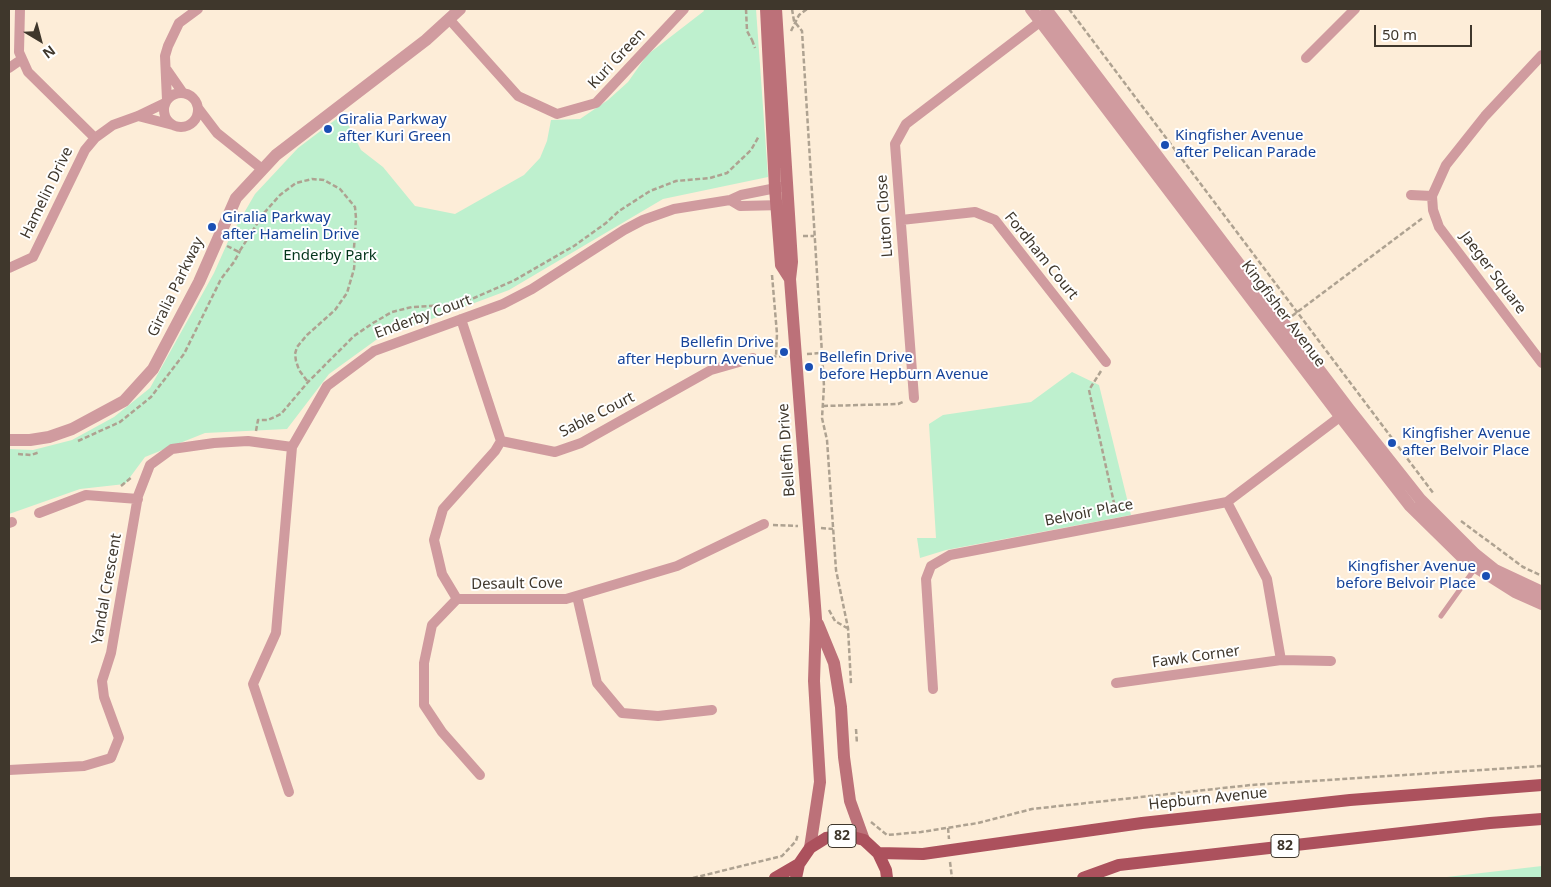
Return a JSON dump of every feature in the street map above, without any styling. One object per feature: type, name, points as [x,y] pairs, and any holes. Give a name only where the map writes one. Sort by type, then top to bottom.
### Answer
[{"type":"main road","name":"Bellefin Drive","points":[[766,9],[781,187]]},
{"type":"main road","name":"Bellefin Drive","points":[[776,9],[782,205],[792,262],[790,279],[816,619],[814,681],[820,782],[810,848]]},
{"type":"main road","name":"Bellefin Drive","points":[[816,619],[834,663],[842,707],[844,757],[850,804],[864,840]]},
{"type":"main road","name":"Hepburn Avenue","points":[[878,853],[923,854],[1142,823],[1350,800],[1542,785]]},
{"type":"main road","name":"82","points":[[1083,878],[1120,865],[1480,824],[1542,819]]},
{"type":"main road","name":"82","points":[[796,878],[799,864],[810,848],[826,838],[845,835],[864,840],[878,853],[886,870],[887,878]]},
{"type":"main road","name":"82","points":[[775,878],[799,864]]},
{"type":"street","points":[[20,9],[19,52],[28,72],[95,138]]},
{"type":"street","points":[[173,125],[164,114],[166,102],[166,51],[174,30],[179,23],[198,9]]},
{"type":"street","name":"Giralia Parkway","points":[[9,440],[30,440],[72,430],[124,401],[154,369],[199,282],[236,198],[276,155],[426,40],[460,9]]},
{"type":"street","name":"Kuri Green","points":[[449,19],[518,96],[557,114],[596,103],[684,9]]},
{"type":"street","name":"Kingfisher Avenue","points":[[1030,9],[1045,15],[1284,322],[1345,413]]},
{"type":"street","points":[[1306,58],[1355,9]]},
{"type":"street","name":"Kingfisher Avenue","points":[[1045,15],[1345,413],[1478,563],[1515,592],[1542,604]]},
{"type":"street","name":"Luton Close","points":[[914,398],[895,144],[906,124],[1045,15]]},
{"type":"street","name":"Jaeger Square","points":[[1542,55],[1485,116],[1446,165],[1432,196],[1433,210],[1439,227],[1542,363]]},
{"type":"street","points":[[9,68],[22,59]]},
{"type":"street","points":[[166,69],[183,93]]},
{"type":"street","points":[[166,102],[174,94],[183,93],[193,97],[198,108],[217,133],[262,169]]},
{"type":"street","name":"Hamelin Drive","points":[[9,268],[33,257],[85,150],[95,138],[112,125],[138,116],[166,102]]},
{"type":"street","points":[[138,116],[183,127],[192,124],[198,116],[198,108]]},
{"type":"street","points":[[192,124],[217,133]]},
{"type":"street","name":"Enderby Court","points":[[289,792],[253,684],[276,633],[292,447],[327,386],[374,351],[503,304],[532,289],[624,230],[644,220],[674,209],[730,200],[741,195],[781,187]]},
{"type":"street","points":[[1411,194],[1432,196]]},
{"type":"street","name":"Enderby Court","points":[[730,200],[740,206],[782,205]]},
{"type":"street","name":"Fordham Court","points":[[901,220],[975,212],[995,220],[1106,362]]},
{"type":"street","points":[[461,319],[501,441]]},
{"type":"street","name":"Sable Court","points":[[501,441],[555,452],[581,443],[711,370],[753,358]]},
{"type":"street","name":"Belvoir Place","points":[[933,689],[926,579],[931,566],[950,555],[1227,502],[1345,413]]},
{"type":"street","name":"Desault Cove","points":[[501,441],[495,451],[443,509],[434,540],[442,574],[458,599],[566,599],[678,566],[764,524]]},
{"type":"street","name":"Yandal Crescent","points":[[9,770],[84,766],[111,758],[119,738],[104,698],[102,681],[111,653],[138,499],[150,465],[172,449],[214,443],[254,442],[292,447]]},
{"type":"street","points":[[38,512],[86,495],[138,499]]},
{"type":"street","points":[[1227,502],[1267,579],[1281,660]]},
{"type":"street","name":"Kingfisher Avenue","points":[[1478,563],[1542,592]]},
{"type":"street","points":[[577,596],[597,683],[622,713],[658,716],[712,710]]},
{"type":"street","points":[[458,599],[432,625],[424,664],[424,705],[442,732],[480,775]]},
{"type":"street","name":"Fawk Corner","points":[[1116,683],[1281,660],[1331,661]]},
{"type":"lane","points":[[1441,616],[1478,563]]},
{"type":"path","points":[[792,9],[794,21],[802,32],[824,386],[822,418],[828,449],[836,570],[848,628],[852,685]]},
{"type":"path","points":[[1069,9],[1439,500]]},
{"type":"path","points":[[752,40],[755,48]]},
{"type":"path","points":[[254,442],[258,420],[268,420],[282,414],[308,382],[354,336],[392,312],[412,307],[450,305],[474,298],[513,281],[574,246],[650,191],[676,181],[710,178],[728,173],[751,150],[762,129]]},
{"type":"path","points":[[217,241],[239,252],[264,213],[280,195],[296,183],[324,180],[340,189],[355,207],[354,269],[347,293],[335,310],[307,334],[297,347],[295,354],[299,370],[308,382]]},
{"type":"path","points":[[1284,322],[1433,210]]},
{"type":"path","points":[[753,358],[796,355]]},
{"type":"path","points":[[1106,362],[1089,390],[1118,523]]},
{"type":"path","points":[[824,406],[898,404],[914,398]]},
{"type":"path","points":[[1459,519],[1523,567],[1542,576]]},
{"type":"path","points":[[764,524],[809,527]]},
{"type":"path","points":[[856,722],[858,750]]},
{"type":"path","points":[[867,814],[870,822],[887,835],[978,823],[1032,809],[1251,785],[1542,766]]},
{"type":"path","points":[[693,878],[782,856],[796,841],[799,832]]},
{"type":"green space","name":"Enderby Park","points":[[703,9],[756,9],[768,177],[663,199],[509,290],[376,340],[329,374],[287,429],[205,433],[145,457],[125,484],[80,489],[9,514],[9,449],[33,450],[72,440],[114,417],[150,388],[214,273],[230,237],[255,194],[298,148],[343,114],[361,150],[383,167],[415,206],[455,214],[524,175],[540,158],[547,141],[551,120],[580,119],[608,100],[628,82],[647,55],[704,11]]},
{"type":"green space","points":[[1072,372],[1099,385],[1131,515],[946,550],[920,558],[917,538],[936,538],[929,424],[943,415],[1031,402]]},
{"type":"green space","points":[[1542,866],[1542,878],[1438,878]]},
{"type":"place","name":"Giralia Parkway after Kuri Green","points":[[328,129]]},
{"type":"place","name":"Kingfisher Avenue after Pelican Parade","points":[[1165,145]]},
{"type":"place","name":"Giralia Parkway after Hamelin Drive","points":[[212,227]]},
{"type":"place","name":"Bellefin Drive after Hepburn Avenue","points":[[784,352]]},
{"type":"place","name":"Bellefin Drive before Hepburn Avenue","points":[[809,367]]},
{"type":"place","name":"Kingfisher Avenue after Belvoir Place","points":[[1392,443]]},
{"type":"place","name":"Kingfisher Avenue before Belvoir Place","points":[[1486,576]]}]
